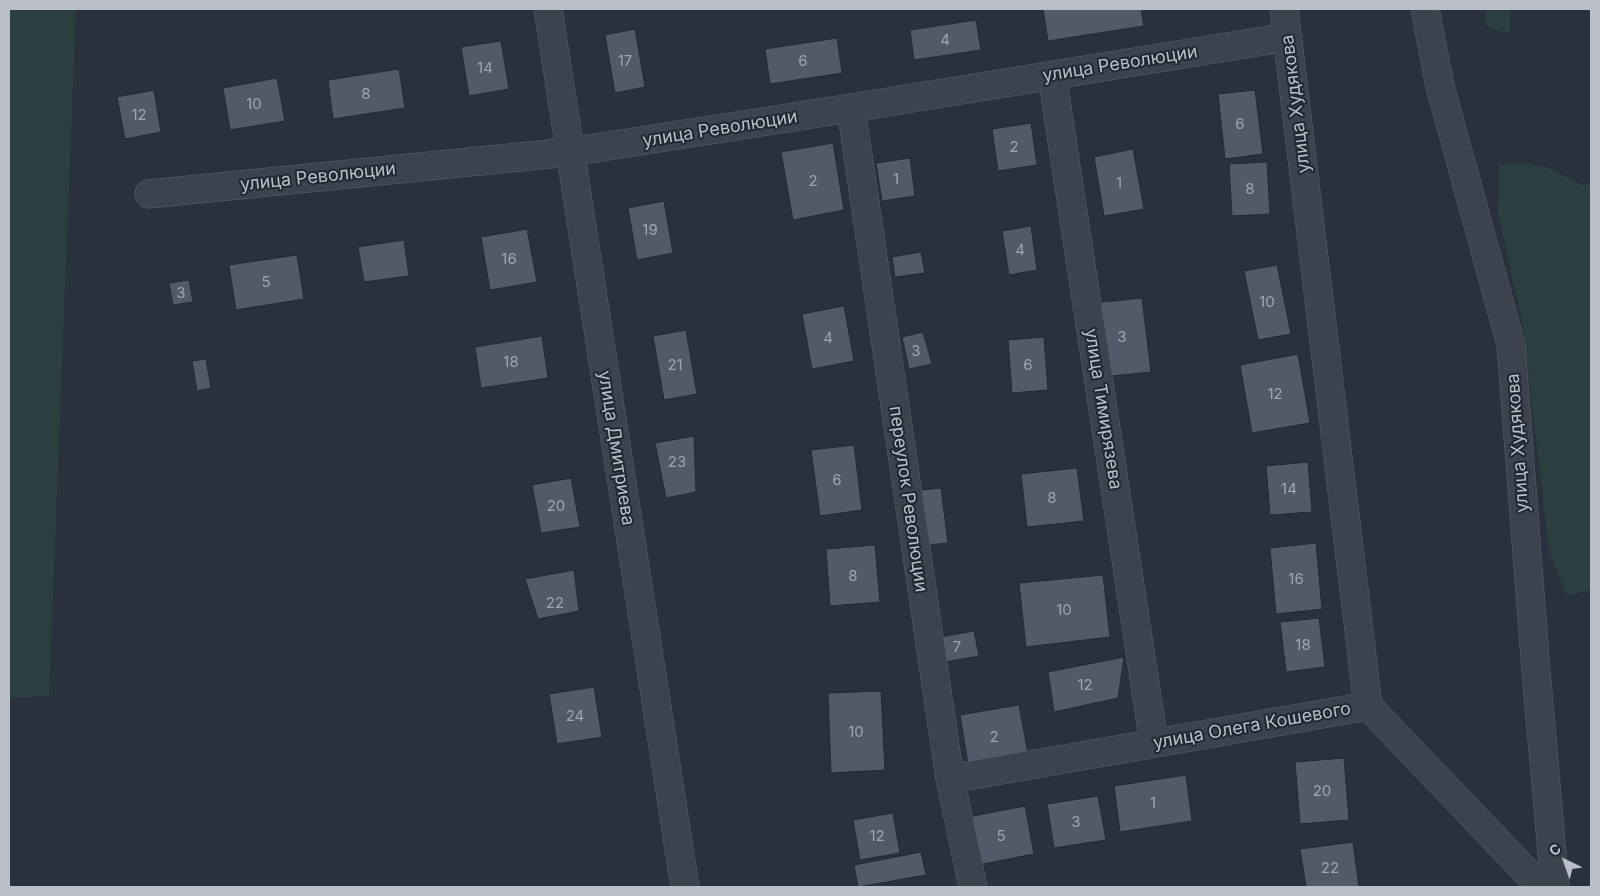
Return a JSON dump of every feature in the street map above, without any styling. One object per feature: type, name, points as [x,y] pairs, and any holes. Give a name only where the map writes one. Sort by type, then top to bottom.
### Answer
[{"type":"street","name":"улица Дмитриева","points":[[548,9],[685,887]]},
{"type":"street","name":"улица Худякова","points":[[1284,9],[1368,706]]},
{"type":"street","name":"улица Худякова","points":[[1425,9],[1440,86],[1511,345],[1536,671],[1556,887]]},
{"type":"street","name":"улица Революции","points":[[149,194],[570,152],[1288,37]]},
{"type":"street","name":"улица Тимирязева","points":[[1052,75],[1154,744]]},
{"type":"street","name":"переулок Революции","points":[[851,108],[950,779],[973,887]]},
{"type":"street","name":"улица Олега Кошевого","points":[[950,779],[1368,706],[1541,887]]},
{"type":"shaded area","points":[[9,9],[76,9],[49,696],[9,699]]},
{"type":"shaded area","points":[[1486,9],[1510,9],[1510,34],[1485,26]]},
{"type":"shaded area","points":[[1523,163],[1547,167],[1585,186],[1591,180],[1591,590],[1567,596],[1549,551],[1523,326],[1498,213],[1499,165]]},
{"type":"building","points":[[1043,9],[1141,9],[1144,26],[1048,41]]},
{"type":"building","points":[[976,20],[981,50],[914,60],[910,30]]},
{"type":"building","points":[[635,29],[645,87],[615,93],[605,35]]},
{"type":"building","points":[[837,38],[842,73],[770,84],[765,49]]},
{"type":"building","points":[[501,41],[509,89],[469,96],[461,47]]},
{"type":"building","points":[[399,69],[405,108],[333,119],[328,80]]},
{"type":"building","points":[[277,78],[285,121],[230,130],[223,88]]},
{"type":"building","points":[[154,90],[161,132],[125,139],[117,97]]},
{"type":"building","points":[[1255,90],[1263,154],[1225,159],[1218,94]]},
{"type":"building","points":[[1031,123],[1037,165],[998,171],[992,129]]},
{"type":"building","points":[[833,143],[844,210],[793,220],[781,152]]},
{"type":"building","points":[[1133,149],[1144,209],[1104,216],[1094,157]]},
{"type":"building","points":[[910,158],[915,196],[882,201],[876,163]]},
{"type":"building","points":[[1267,162],[1270,214],[1232,216],[1229,164]]},
{"type":"building","points":[[664,201],[673,253],[637,260],[628,208]]},
{"type":"building","points":[[1031,226],[1037,270],[1009,275],[1002,231]]},
{"type":"building","points":[[527,229],[537,282],[490,290],[481,237]]},
{"type":"building","points":[[404,240],[409,276],[364,282],[358,247]]},
{"type":"building","points":[[921,252],[925,273],[895,277],[892,257]]},
{"type":"building","points":[[297,255],[304,299],[236,310],[229,265]]},
{"type":"building","points":[[1277,265],[1291,334],[1258,340],[1244,271]]},
{"type":"building","points":[[189,280],[193,302],[173,305],[169,283]]},
{"type":"building","points":[[1142,298],[1151,372],[1102,377],[1094,303]]},
{"type":"building","points":[[844,306],[854,361],[812,369],[802,314]]},
{"type":"building","points":[[686,330],[697,394],[664,400],[653,336]]},
{"type":"building","points":[[923,332],[932,364],[909,369],[902,337]]},
{"type":"building","points":[[542,336],[548,378],[481,388],[475,347]]},
{"type":"building","points":[[1044,337],[1048,390],[1012,393],[1008,340]]},
{"type":"building","points":[[1298,354],[1310,423],[1252,433],[1240,365]]},
{"type":"building","points":[[206,359],[211,388],[197,391],[192,361]]},
{"type":"building","points":[[694,436],[696,492],[666,498],[655,443]]},
{"type":"building","points":[[854,445],[862,510],[820,516],[811,450]]},
{"type":"building","points":[[1308,462],[1312,512],[1270,515],[1266,466]]},
{"type":"building","points":[[1077,468],[1084,521],[1027,527],[1021,474]]},
{"type":"building","points":[[571,478],[580,527],[541,533],[532,485]]},
{"type":"building","points":[[941,488],[948,543],[919,546],[912,491]]},
{"type":"building","points":[[1316,543],[1322,609],[1276,614],[1270,548]]},
{"type":"building","points":[[875,545],[880,602],[830,606],[826,549]]},
{"type":"building","points":[[574,570],[579,611],[538,619],[525,579]]},
{"type":"building","points":[[1103,575],[1110,637],[1026,647],[1019,583]]},
{"type":"building","points":[[1319,618],[1325,667],[1286,672],[1280,622]]},
{"type":"building","points":[[974,631],[979,656],[939,663],[935,638]]},
{"type":"building","points":[[1124,657],[1118,698],[1054,712],[1048,672]]},
{"type":"building","points":[[594,687],[602,737],[557,744],[549,694]]},
{"type":"building","points":[[881,691],[885,770],[831,773],[828,693]]},
{"type":"building","points":[[1019,705],[1029,759],[969,770],[960,715]]},
{"type":"building","points":[[1344,758],[1349,820],[1300,824],[1295,762]]},
{"type":"building","points":[[1186,775],[1192,821],[1120,832],[1114,786]]},
{"type":"building","points":[[1098,796],[1106,840],[1054,848],[1047,804]]},
{"type":"building","points":[[1025,806],[1034,854],[978,865],[968,817]]},
{"type":"building","points":[[893,813],[900,853],[860,860],[853,820]]},
{"type":"building","points":[[1353,842],[1359,887],[1306,887],[1300,849]]},
{"type":"building","points":[[921,852],[926,875],[858,887],[854,865]]}]
